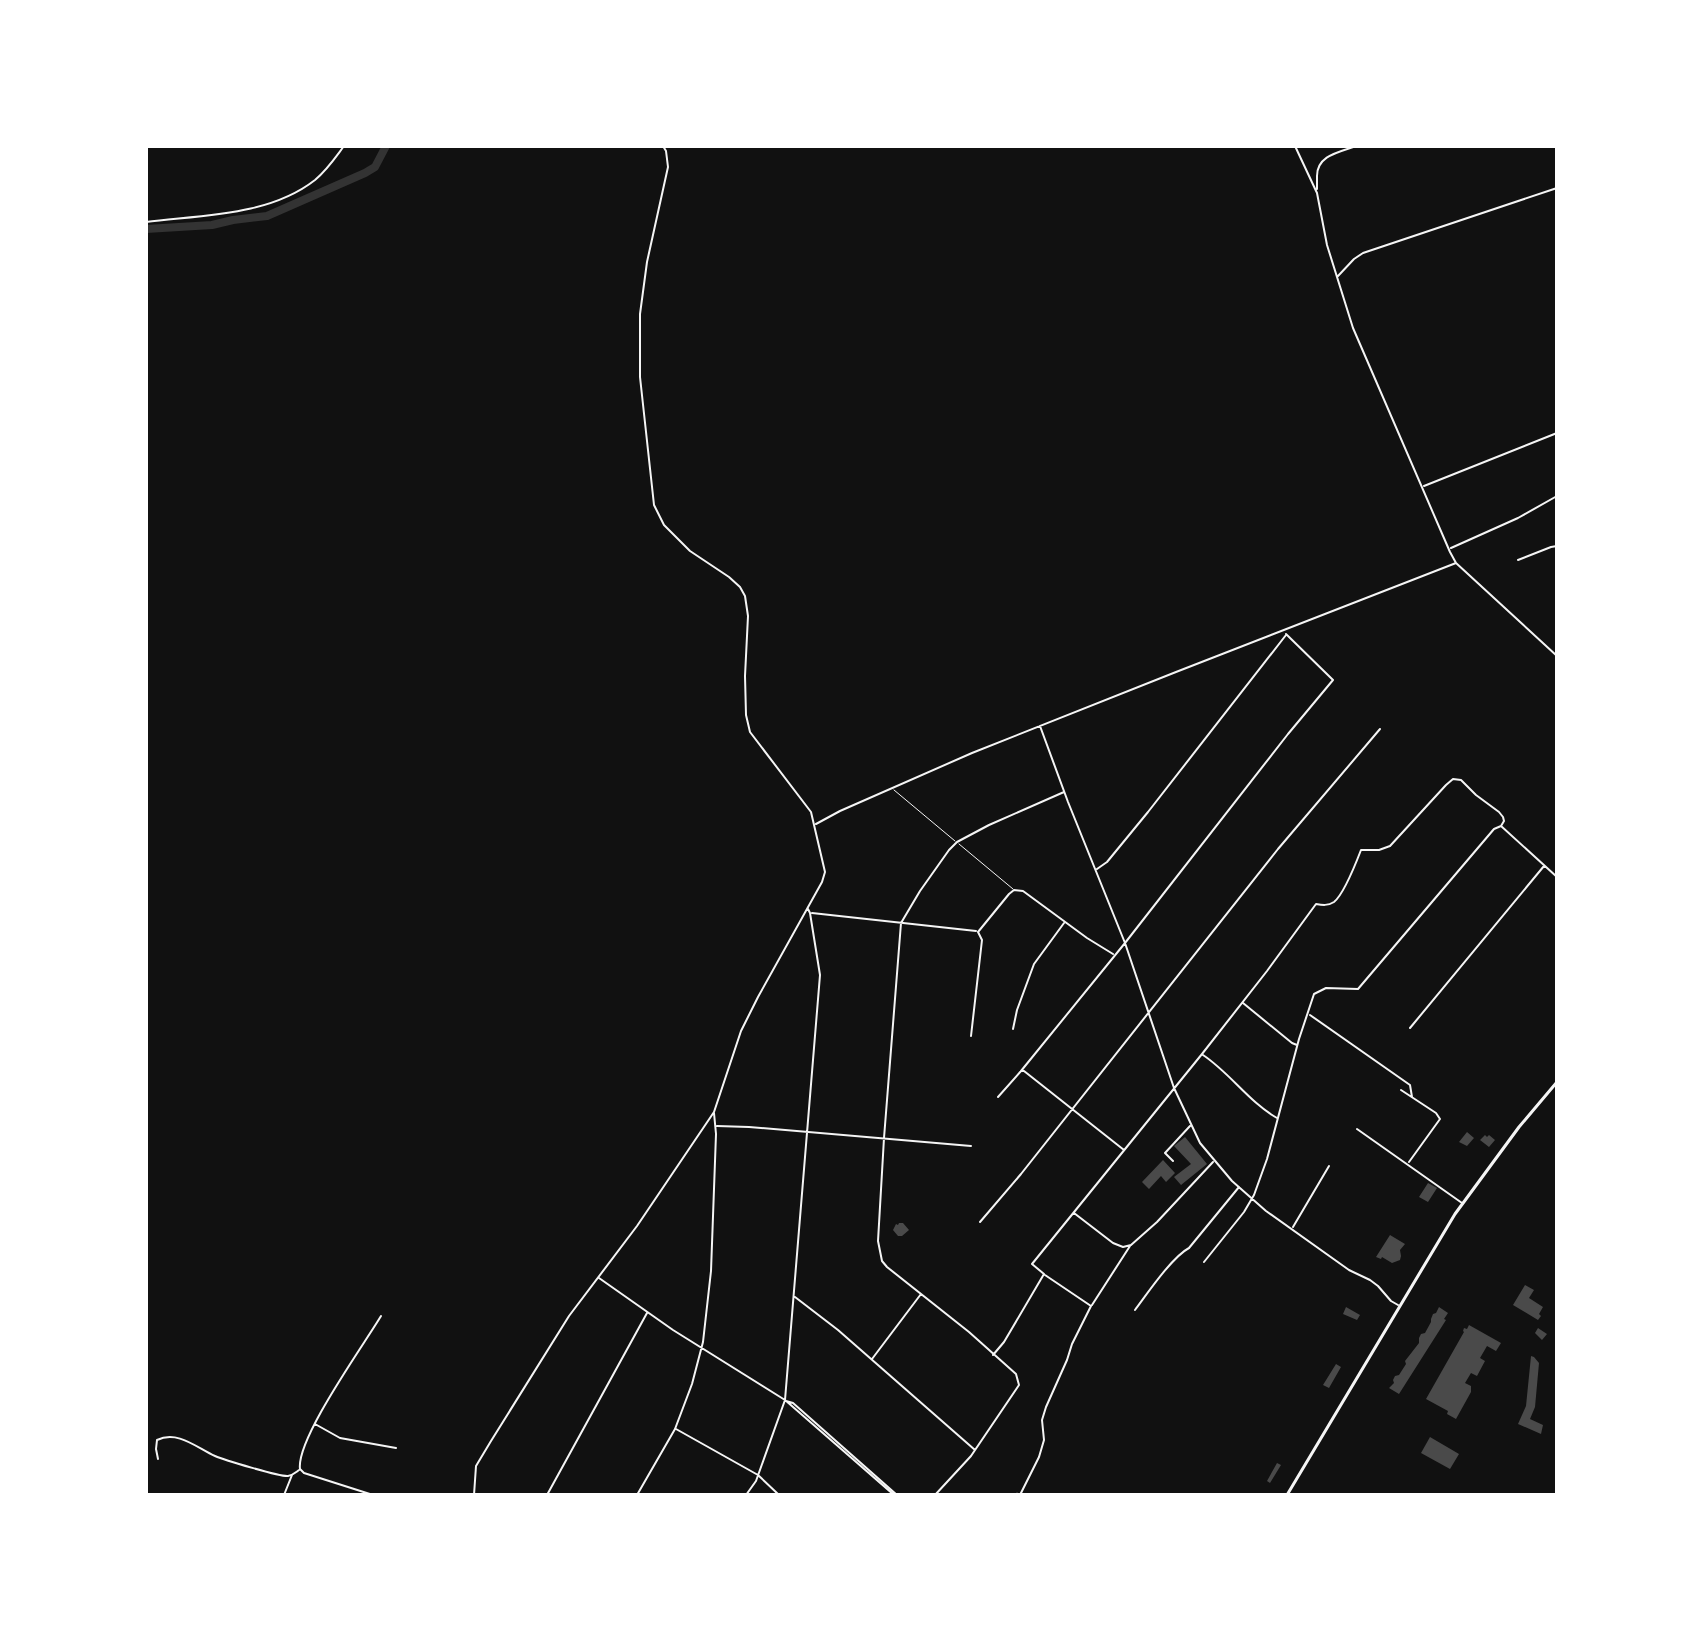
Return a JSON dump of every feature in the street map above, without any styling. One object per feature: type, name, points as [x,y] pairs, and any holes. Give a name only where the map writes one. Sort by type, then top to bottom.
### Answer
[{"type":"highway","points":[[1287,1495],[1462,1203],[1557,1082]]},
{"type":"street","points":[[146,222],[221,213],[270,203],[317,179],[344,146]]},
{"type":"street","points":[[474,1495],[476,1466],[569,1316],[637,1226],[714,1112],[741,1031],[825,872],[811,812],[750,732],[745,702],[748,616],[745,596],[729,577],[690,551],[664,525],[654,505],[640,377],[640,328],[647,262],[668,167],[663,146]]},
{"type":"street","points":[[1295,146],[1317,193]]},
{"type":"street","points":[[1356,146],[1322,161],[1317,176],[1317,193],[1327,245],[1353,328],[1456,563],[1557,656]]},
{"type":"street","points":[[1337,278],[1363,253],[1557,188]]},
{"type":"street","points":[[1423,486],[1557,433]]},
{"type":"street","points":[[1449,549],[1518,518],[1557,496]]},
{"type":"street","points":[[1518,560],[1557,546]]},
{"type":"street","points":[[815,825],[972,753],[1456,563]]},
{"type":"street","points":[[998,1097],[1125,943],[1333,680],[1286,632]]},
{"type":"street","points":[[1097,870],[1148,812],[1286,632]]},
{"type":"street","points":[[1040,726],[1125,943],[1174,1088],[1200,1143],[1239,1187],[1266,1211],[1349,1270],[1370,1280],[1399,1306]]},
{"type":"street","points":[[980,1222],[1278,849],[1380,729]]},
{"type":"street","points":[[1091,1306],[1032,1264],[1202,1054],[1316,904],[1320,906],[1335,901],[1361,850],[1386,849],[1453,779],[1461,780],[1504,821],[1358,989],[1321,990],[1314,994],[1267,1159],[1252,1198],[1204,1262]]},
{"type":"street","points":[[935,1495],[975,1450],[1019,1385],[1019,1379],[969,1332],[887,1267],[879,1253],[884,1138],[901,923],[957,842],[1064,792]]},
{"type":"street","points":[[1501,826],[1557,877]]},
{"type":"street","points":[[1410,1028],[1544,866]]},
{"type":"street","points":[[978,932],[1014,890],[1023,891],[1114,955]]},
{"type":"street","points":[[746,1495],[758,1475],[785,1400],[820,975],[807,908]]},
{"type":"street","points":[[810,913],[973,929],[978,932],[982,940],[971,1036]]},
{"type":"street","points":[[1013,1029],[1034,964],[1065,922]]},
{"type":"street","points":[[1242,1003],[1297,1045]]},
{"type":"street","points":[[1309,1015],[1410,1085],[1412,1097]]},
{"type":"street","points":[[1202,1054],[1279,1118]]},
{"type":"street","points":[[1021,1071],[1042,1083],[1124,1150]]},
{"type":"street","points":[[1401,1090],[1436,1113],[1440,1119],[1408,1164]]},
{"type":"street","points":[[637,1495],[675,1429],[702,1348],[711,1271],[714,1112]]},
{"type":"street","points":[[1173,1161],[1165,1153],[1191,1125]]},
{"type":"street","points":[[716,1126],[971,1146]]},
{"type":"street","points":[[1357,1129],[1462,1203]]},
{"type":"street","points":[[1020,1495],[1039,1457],[1044,1440],[1042,1420],[1046,1407],[1091,1306],[1131,1245],[1214,1161]]},
{"type":"street","points":[[1292,1229],[1329,1166]]},
{"type":"street","points":[[1135,1310],[1239,1187]]},
{"type":"street","points":[[1072,1212],[1113,1243],[1123,1247],[1131,1245]]},
{"type":"street","points":[[993,1355],[1044,1274]]},
{"type":"street","points":[[598,1278],[785,1400],[896,1495]]},
{"type":"street","points":[[871,1360],[922,1293]]},
{"type":"street","points":[[794,1296],[975,1450]]},
{"type":"street","points":[[547,1495],[648,1312]]},
{"type":"street","points":[[373,1495],[304,1473],[299,1460],[313,1424],[381,1316]]},
{"type":"street","points":[[313,1424],[344,1440],[396,1448]]},
{"type":"street","points":[[675,1429],[758,1475],[779,1495]]},
{"type":"street","points":[[158,1459],[157,1440],[177,1439],[189,1441],[219,1458],[281,1475],[292,1475]]},
{"type":"street","points":[[284,1495],[292,1475],[300,1469]]},
{"type":"lane","points":[[892,788],[1014,890]]},
{"type":"building","points":[[1467,1132],[1474,1138],[1467,1146],[1459,1142]]},
{"type":"building","points":[[1485,1135],[1495,1140],[1489,1147],[1480,1140]]},
{"type":"building","points":[[1185,1137],[1207,1164],[1181,1185],[1174,1177],[1191,1164],[1174,1146]]},
{"type":"building","points":[[1163,1160],[1175,1173],[1166,1182],[1161,1176],[1149,1189],[1142,1182]]},
{"type":"building","points":[[1428,1183],[1437,1188],[1428,1202],[1419,1197]]},
{"type":"building","points":[[899,1223],[909,1230],[902,1236],[893,1230]]},
{"type":"building","points":[[1390,1235],[1405,1244],[1400,1250],[1400,1260],[1392,1263],[1376,1257]]},
{"type":"building","points":[[1525,1285],[1534,1290],[1529,1298],[1543,1307],[1538,1320],[1513,1305]]},
{"type":"building","points":[[1346,1307],[1360,1315],[1357,1320],[1343,1314]]},
{"type":"building","points":[[1439,1307],[1448,1313],[1446,1320],[1399,1394],[1389,1388]]},
{"type":"building","points":[[1469,1325],[1501,1343],[1496,1351],[1487,1346],[1480,1358],[1485,1361],[1477,1376],[1471,1373],[1465,1383],[1471,1386],[1471,1392],[1456,1419],[1426,1399],[1464,1328],[1467,1329]]},
{"type":"building","points":[[1538,1328],[1547,1334],[1542,1340],[1535,1333]]},
{"type":"building","points":[[1531,1356],[1539,1363],[1535,1407],[1530,1419],[1543,1425],[1541,1434],[1518,1424],[1526,1406]]},
{"type":"building","points":[[1336,1364],[1341,1367],[1329,1388],[1323,1385]]},
{"type":"building","points":[[1430,1437],[1459,1454],[1450,1469],[1421,1453]]},
{"type":"building","points":[[1277,1463],[1281,1465],[1270,1483],[1267,1481]]},
{"type":"waterway","points":[[146,229],[212,225],[267,216],[365,173],[375,167],[386,146]]}]
